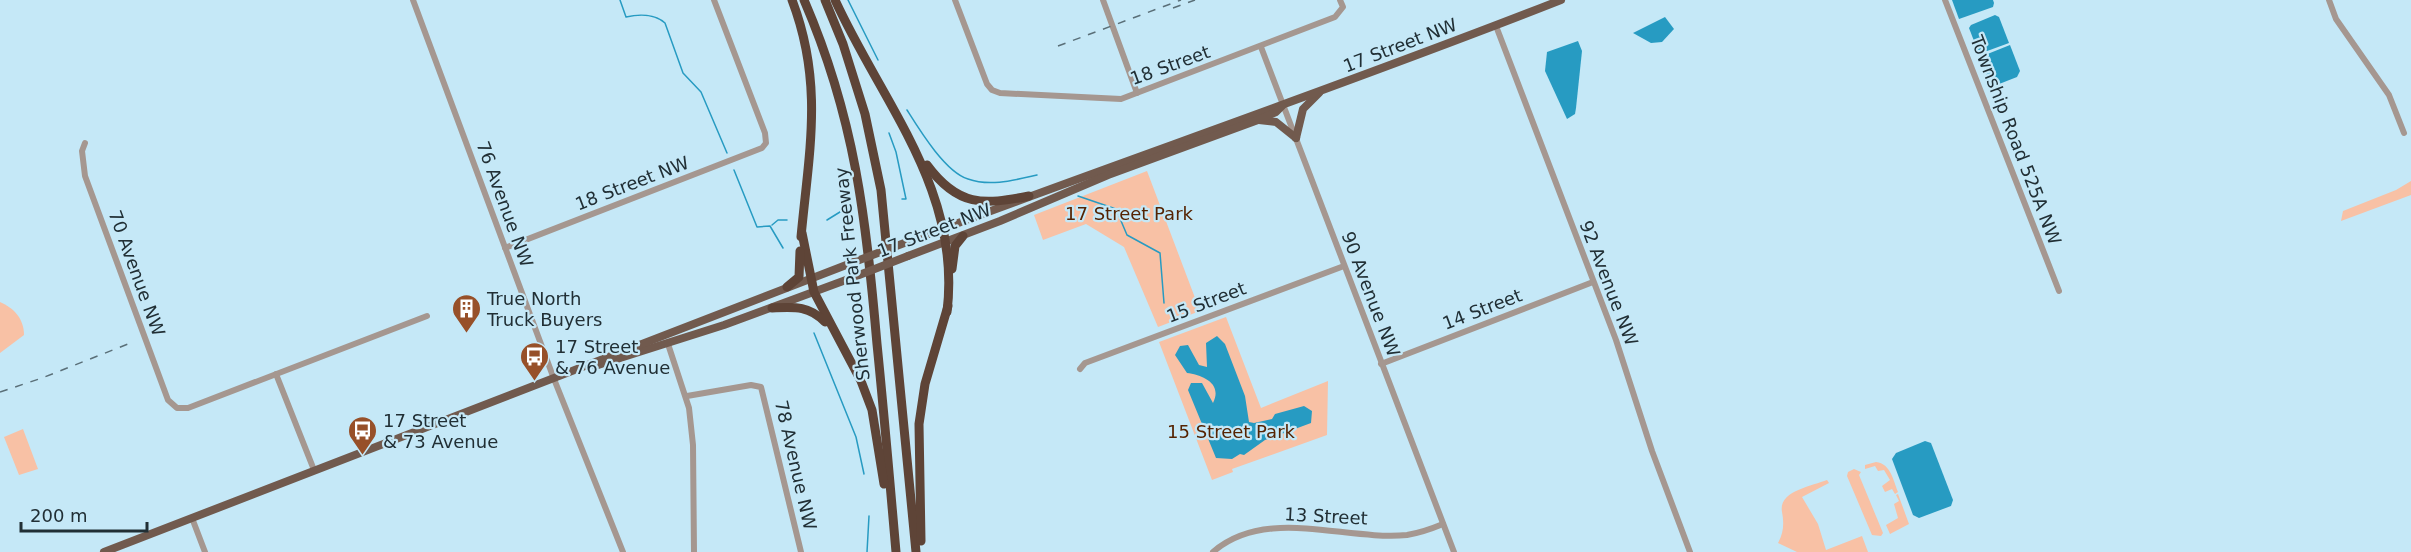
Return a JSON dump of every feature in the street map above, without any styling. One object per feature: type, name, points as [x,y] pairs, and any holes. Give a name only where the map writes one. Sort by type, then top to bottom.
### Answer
[{"type":"highway","points":[[787,287],[799,277],[813,102],[807,48],[792,0]]},
{"type":"highway","name":"Sherwood Park Freeway","points":[[804,0],[841,98],[860,180],[872,282],[895,552]]},
{"type":"highway","name":"Sherwood Park Freeway","points":[[825,0],[843,44],[862,103],[879,181],[918,552]]},
{"type":"highway","points":[[835,0],[869,67],[917,151],[939,181],[963,198],[988,202],[1029,196]]},
{"type":"highway","points":[[917,151],[933,191],[945,242],[949,280],[946,312]]},
{"type":"highway","points":[[802,233],[814,292],[861,381],[872,410],[895,552]]},
{"type":"highway","points":[[918,552],[919,424],[925,384],[951,296],[953,253],[963,236]]},
{"type":"highway","points":[[772,308],[795,306],[810,310],[823,319],[840,344]]},
{"type":"main road","name":"17 Street NW","points":[[104,552],[787,287],[1029,196],[1321,91],[1561,0]]},
{"type":"main road","points":[[1258,120],[1276,122],[1296,138],[1303,109],[1321,91]]},
{"type":"main road","name":"17 Street NW","points":[[554,379],[668,344],[772,308],[963,236],[1100,178],[1258,120],[1276,112],[1283,105]]},
{"type":"street","name":"76 Avenue NW","points":[[413,0],[554,379],[623,552]]},
{"type":"street","name":"18 Street NW","points":[[505,248],[757,152],[766,143],[765,133],[714,0]]},
{"type":"street","name":"18 Street","points":[[955,0],[987,84],[992,90],[1000,93],[1115,99],[1262,47],[1341,13],[1343,7],[1340,0]]},
{"type":"street","points":[[1103,0],[1137,93]]},
{"type":"street","name":"Township Road 525A NW","points":[[1946,0],[2059,291]]},
{"type":"street","points":[[2329,0],[2336,19],[2389,95],[2403,133]]},
{"type":"street","name":"92 Avenue NW","points":[[1496,26],[1616,340],[1652,452],[1690,552]]},
{"type":"street","name":"90 Avenue NW","points":[[1262,47],[1454,552]]},
{"type":"street","name":"70 Avenue NW","points":[[85,143],[82,151],[85,176],[168,400],[177,408],[188,408],[276,374]]},
{"type":"street","name":"15 Street","points":[[1080,369],[1085,363],[1344,266]]},
{"type":"street","name":"14 Street","points":[[1381,364],[1593,282]]},
{"type":"street","points":[[314,470],[276,374],[427,315]]},
{"type":"street","points":[[668,344],[687,396],[693,445],[694,552]]},
{"type":"street","name":"78 Avenue NW","points":[[687,396],[751,385],[759,386],[764,392],[801,552]]},
{"type":"street","points":[[192,518],[205,552]]},
{"type":"street","name":"13 Street","points":[[1213,552],[1237,536],[1255,530],[1405,535],[1443,524]]},
{"type":"green space","name":"17 Street Park","points":[[1147,171],[1200,311],[1158,327],[1124,247],[1086,224],[1043,240],[1034,215]]},
{"type":"green space","points":[[2411,181],[2411,195],[2341,221],[2343,211],[2396,190]]},
{"type":"green space","points":[[0,302],[10,307],[17,315],[24,329],[24,335],[0,353]]},
{"type":"green space","name":"15 Street Park","points":[[1226,317],[1261,408],[1328,381],[1327,435],[1232,469],[1233,472],[1212,480],[1159,342]]},
{"type":"green space","points":[[23,429],[38,469],[19,475],[4,437]]},
{"type":"green space","points":[[1881,463],[1891,473],[1898,492],[1895,494],[1892,489],[1885,492],[1882,486],[1890,480],[1884,470],[1878,471],[1875,466],[1865,469],[1865,465]]},
{"type":"green space","points":[[1854,469],[1861,472],[1859,475],[1883,533],[1881,536],[1872,535],[1847,476],[1848,472]]},
{"type":"green space","points":[[1827,480],[1829,483],[1802,497],[1818,524],[1826,550],[1862,536],[1868,552],[1797,552],[1778,543],[1782,531],[1782,505],[1785,499],[1797,490]]},
{"type":"green space","points":[[1898,494],[1909,524],[1890,534],[1886,525],[1898,518],[1894,504],[1899,501],[1896,495]]},
{"type":"water","points":[[1952,0],[1993,0],[1994,3],[1993,7],[1959,19]]},
{"type":"water","points":[[1995,15],[1999,17],[2009,43],[1979,54],[1969,28]]},
{"type":"water","points":[[1665,17],[1674,29],[1662,42],[1651,43],[1633,33]]},
{"type":"water","points":[[1578,41],[1582,51],[1576,108],[1575,114],[1567,119],[1545,71],[1547,52]]},
{"type":"water","points":[[2010,45],[2020,71],[2017,77],[1994,86],[1990,84],[1980,57]]},
{"type":"water","points":[[1217,336],[1225,344],[1245,396],[1249,422],[1272,419],[1275,414],[1304,406],[1312,411],[1311,423],[1265,440],[1244,455],[1240,454],[1232,459],[1216,458],[1188,390],[1191,383],[1202,383],[1213,403],[1215,390],[1209,381],[1187,373],[1175,355],[1180,346],[1188,345],[1199,365],[1207,367],[1206,343]]},
{"type":"water","points":[[1925,441],[1931,443],[1953,500],[1951,506],[1919,518],[1913,515],[1892,459],[1896,453]]},
{"type":"waterway","points":[[620,0],[626,17],[647,16],[665,23],[683,73],[701,92],[727,153]]},
{"type":"waterway","points":[[848,0],[878,60]]},
{"type":"waterway","points":[[907,110],[933,149],[959,175],[976,181],[994,183],[1037,175]]},
{"type":"waterway","points":[[889,133],[896,152],[906,199],[902,199]]},
{"type":"waterway","points":[[734,170],[757,227],[770,226],[783,248]]},
{"type":"waterway","points":[[1078,196],[1116,209],[1127,235],[1160,253],[1164,303]]},
{"type":"waterway","points":[[827,220],[848,207]]},
{"type":"waterway","points":[[772,225],[778,220],[787,220]]},
{"type":"waterway","points":[[814,333],[856,437],[864,474]]},
{"type":"waterway","points":[[867,552],[869,516]]},
{"type":"railway","points":[[1058,46],[1181,0]]},
{"type":"railway","points":[[1173,8],[1195,0]]},
{"type":"railway","points":[[0,392],[128,344]]},
{"type":"place","name":"True North Truck Buyers","points":[[466,334]]},
{"type":"place","name":"17 Street & 76 Avenue","points":[[534,382]]},
{"type":"place","name":"17 Street & 73 Avenue","points":[[362,456]]}]
